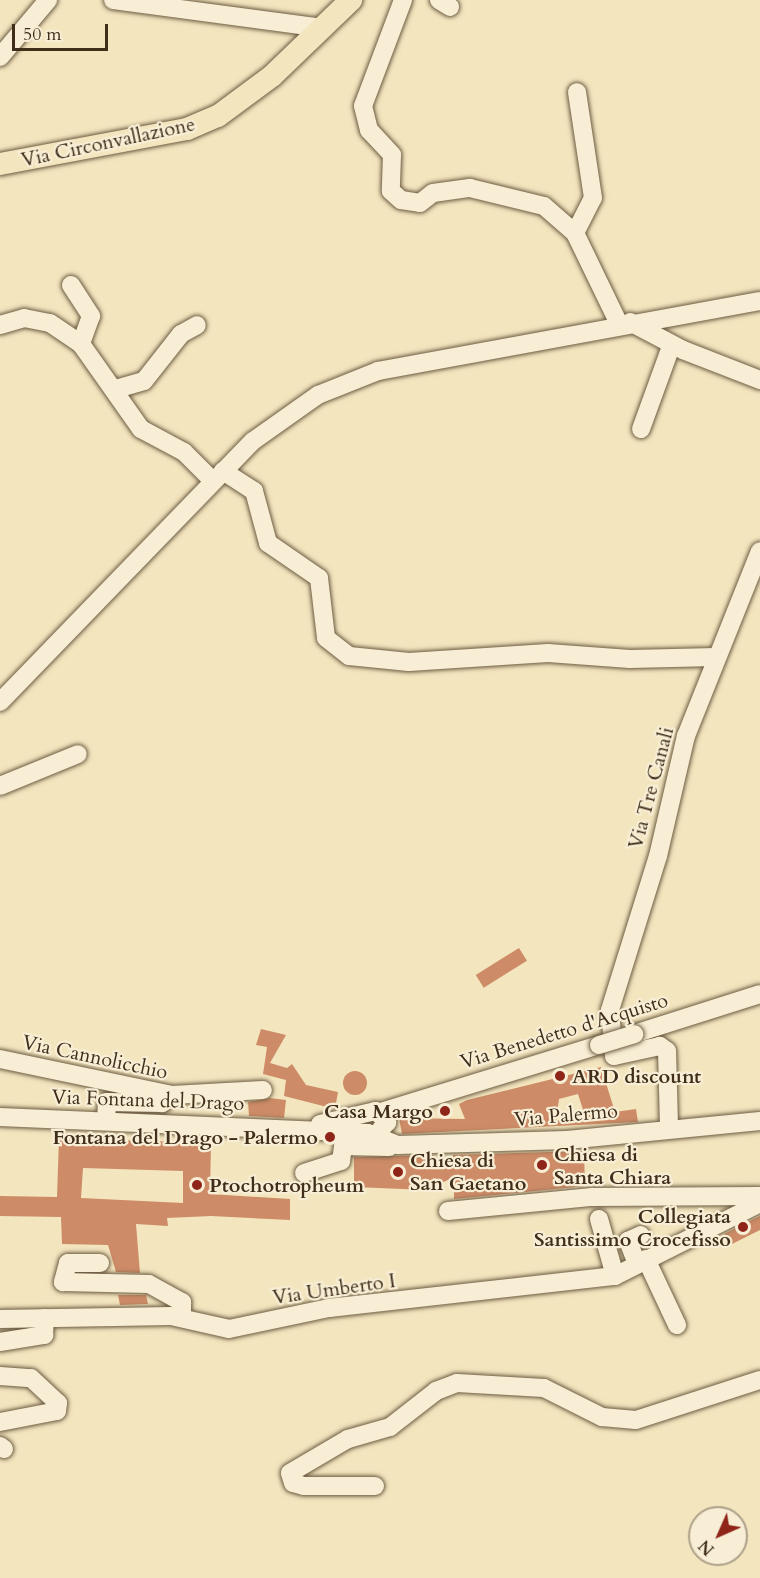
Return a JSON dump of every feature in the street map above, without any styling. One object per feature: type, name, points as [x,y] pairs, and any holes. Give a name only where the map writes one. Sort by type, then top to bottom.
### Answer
[{"type":"main road","name":"Via Circonvallazione","points":[[0,164],[187,129],[218,116],[354,0]]},
{"type":"street","points":[[0,57],[48,0]]},
{"type":"street","points":[[112,0],[182,5],[323,28]]},
{"type":"street","points":[[403,0],[363,106],[369,130],[392,155],[391,191],[401,200],[420,203],[433,193],[470,188],[544,206],[575,233],[625,323],[760,380]]},
{"type":"street","points":[[575,233],[593,198],[577,92]]},
{"type":"street","points":[[71,285],[91,316],[81,344]]},
{"type":"street","points":[[0,702],[218,476],[270,428],[349,379],[625,323],[760,301]]},
{"type":"street","points":[[0,325],[24,318],[50,323],[81,344],[116,389],[141,429],[184,452],[218,476],[254,491],[268,543],[319,578],[326,638],[349,656],[409,662],[548,653],[630,659],[716,657]]},
{"type":"street","points":[[116,389],[144,381],[180,334],[197,325]]},
{"type":"street","points":[[641,429],[672,344]]},
{"type":"street","name":"Via Tre Canali","points":[[605,1044],[610,1010],[658,856],[686,736],[760,551]]},
{"type":"street","points":[[0,786],[78,754]]},
{"type":"street","name":"Via Benedetto d'Acquisto","points":[[374,1113],[605,1044],[760,994]]},
{"type":"street","points":[[605,1044],[614,1056],[621,1058],[660,1046],[667,1051],[669,1126]]},
{"type":"street","name":"Via Cannolicchio","points":[[0,1059],[172,1095]]},
{"type":"street","points":[[172,1095],[263,1090]]},
{"type":"street","name":"Via Cannolicchio","points":[[106,1119],[107,1102],[162,1104],[172,1095]]},
{"type":"street","points":[[372,1134],[387,1126],[374,1113]]},
{"type":"street","name":"Via Fontana del Drago","points":[[295,1130],[374,1113]]},
{"type":"street","name":"Via Fontana del Drago","points":[[0,1117],[106,1119],[372,1134]]},
{"type":"street","name":"Via Palermo","points":[[372,1134],[398,1144],[567,1140],[669,1126],[760,1121]]},
{"type":"street","points":[[304,1173],[341,1161],[343,1146],[398,1144]]},
{"type":"street","points":[[448,1211],[592,1197],[760,1196]]},
{"type":"street","name":"Via Umberto I","points":[[0,1319],[182,1318],[230,1329],[329,1308],[615,1276],[760,1203]]},
{"type":"street","points":[[598,1219],[615,1276]]},
{"type":"street","points":[[641,1235],[628,1241],[677,1325]]},
{"type":"street","points":[[100,1263],[68,1263],[63,1282],[149,1284],[182,1302],[182,1318]]},
{"type":"street","points":[[0,1342],[44,1335],[45,1318]]},
{"type":"street","points":[[0,1376],[31,1378],[58,1402],[57,1411],[0,1422]]},
{"type":"street","points":[[375,1486],[304,1486],[293,1483],[290,1473],[348,1439],[390,1427],[436,1391],[457,1383],[544,1388],[602,1418],[636,1420],[760,1380]]},
{"type":"building","points":[[519,948],[527,961],[484,988],[476,975]]},
{"type":"building","points":[[261,1029],[286,1035],[270,1063],[287,1068],[292,1064],[306,1085],[338,1092],[335,1109],[284,1096],[286,1080],[263,1074],[267,1047],[256,1045]]},
{"type":"building","points":[[601,1067],[615,1112],[636,1109],[638,1122],[402,1134],[399,1118],[465,1119],[459,1104],[467,1100]],"holes":[[[578,1094],[585,1116],[556,1121],[559,1099]]]},
{"type":"building","points":[[355,1071],[363,1075],[367,1083],[363,1091],[355,1095],[347,1091],[343,1083],[347,1075]]},
{"type":"building","points":[[270,1098],[286,1100],[284,1118],[249,1116],[248,1102]]},
{"type":"building","points":[[59,1138],[211,1143],[210,1194],[290,1199],[290,1220],[211,1216],[167,1218],[168,1226],[136,1224],[140,1273],[116,1272],[108,1245],[62,1244],[61,1217],[0,1216],[0,1196],[57,1197]],"holes":[[[83,1168],[183,1171],[183,1203],[81,1198]]]},
{"type":"building","points":[[584,1151],[585,1186],[454,1199],[454,1177],[427,1190],[354,1187],[354,1157],[433,1155],[453,1168],[453,1155]]},
{"type":"building","name":"Collegiata Santissimo Crocefisso","points":[[760,1216],[760,1230],[730,1245],[724,1234]]},
{"type":"building","points":[[118,1295],[146,1295],[148,1304],[120,1305]]},
{"type":"place","name":"ARD discount","points":[[560,1076]]},
{"type":"place","name":"Casa Margo","points":[[445,1111]]},
{"type":"place","name":"Fontana del Drago - Palermo","points":[[330,1137]]},
{"type":"place","name":"Chiesa di Santa Chiara","points":[[542,1165]]},
{"type":"place","name":"Chiesa di San Gaetano","points":[[398,1172]]},
{"type":"place","name":"Ptochotropheum","points":[[197,1185]]},
{"type":"place","name":"Collegiata Santissimo Crocefisso","points":[[743,1227]]}]
